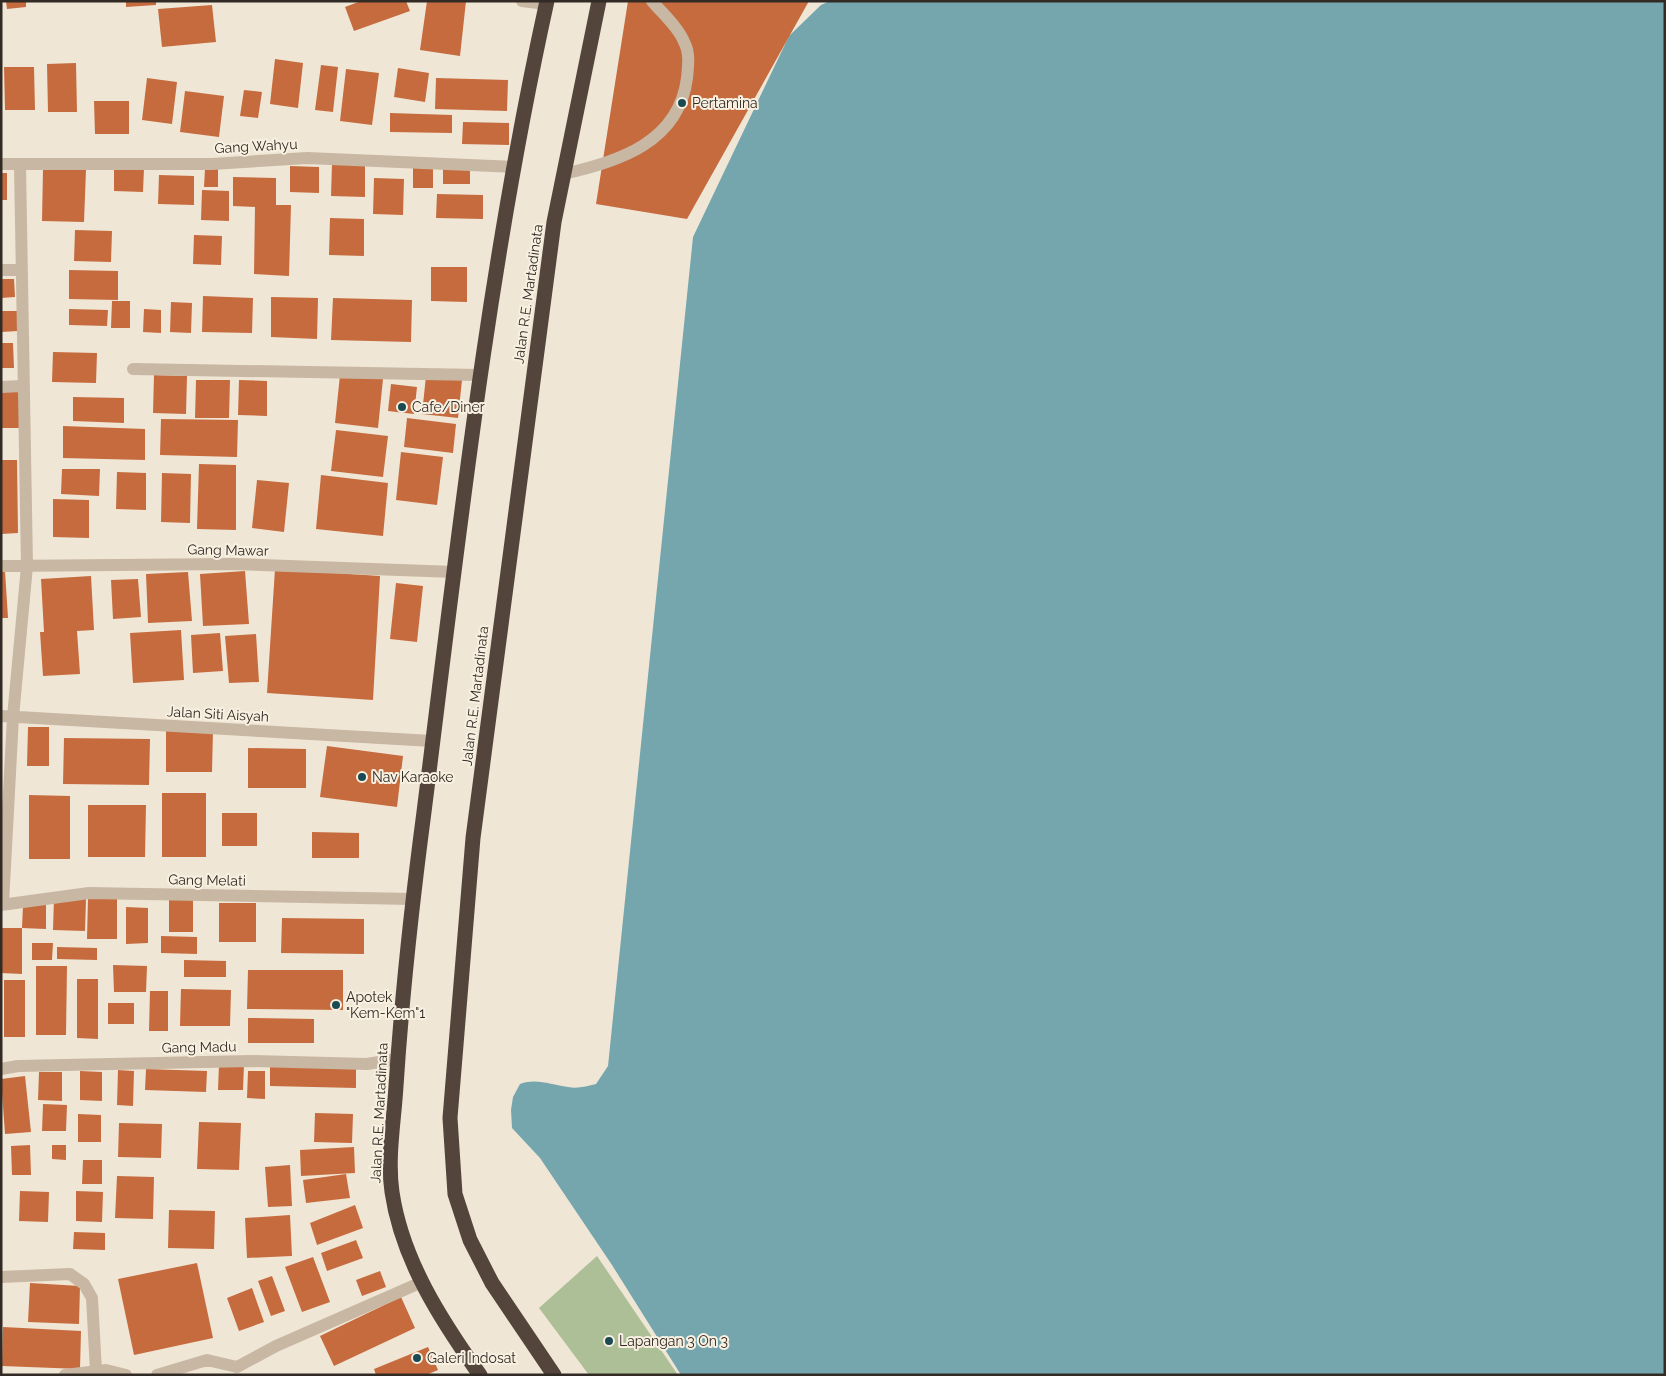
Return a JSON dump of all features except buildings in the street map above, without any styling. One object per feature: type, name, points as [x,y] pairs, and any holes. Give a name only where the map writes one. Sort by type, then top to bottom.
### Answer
[{"type":"highway","name":"Jalan R.E. Martadinata","points":[[554,1375],[492,1283],[470,1240],[455,1194],[450,1118],[473,838],[554,222],[599,1]]},
{"type":"highway","name":"Jalan R.E. Martadinata","points":[[480,1375],[451,1334],[422,1282],[408,1252],[391,1189],[390,1155],[413,899],[479,374],[513,167],[547,3]]},
{"type":"street","points":[[522,1],[547,3]]},
{"type":"street","points":[[563,174],[602,166],[627,155],[661,132],[677,114],[684,98],[688,54],[680,34],[652,1]]},
{"type":"street","name":"Gang Wahyu","points":[[1,164],[212,164],[307,158],[513,167]]},
{"type":"street","points":[[2,905],[7,717],[27,566],[22,386],[20,165]]},
{"type":"street","points":[[1,270],[21,270]]},
{"type":"street","points":[[133,369],[479,374]]},
{"type":"street","points":[[1,387],[22,386]]},
{"type":"street","name":"Gang Mawar","points":[[1,566],[232,564],[455,572]]},
{"type":"street","name":"Jalan Siti Aisyah","points":[[7,717],[432,742]]},
{"type":"street","name":"Gang Melati","points":[[2,905],[88,893],[413,899]]},
{"type":"street","name":"Gang Madu","points":[[1,1069],[18,1066],[241,1062],[367,1064],[397,1062]]},
{"type":"street","points":[[1,1276],[70,1274],[84,1284],[92,1298],[96,1371]]},
{"type":"street","points":[[157,1375],[207,1360],[237,1367],[276,1346],[422,1282]]},
{"type":"street","points":[[65,1375],[106,1370],[126,1375]]},
{"type":"green space","name":"Lapangan 3 On 3","points":[[597,1256],[678,1375],[589,1375],[539,1308]]},
{"type":"water","points":[[830,1],[1665,1],[1665,1375],[681,1375],[612,1265],[540,1158],[512,1128],[511,1110],[513,1097],[520,1084],[538,1082],[572,1088],[596,1084],[608,1066],[693,237],[789,36],[821,5]]},
{"type":"place","name":"Pertamina","points":[[682,103]]},
{"type":"place","name":"Cafe/Diner","points":[[402,407]]},
{"type":"place","name":"Nav Karaoke","points":[[362,777]]},
{"type":"place","name":"Apotek \"Kem-Kem\"1","points":[[336,1005]]},
{"type":"place","name":"Lapangan 3 On 3","points":[[609,1341]]},
{"type":"place","name":"Galeri Indosat","points":[[417,1358]]}]
